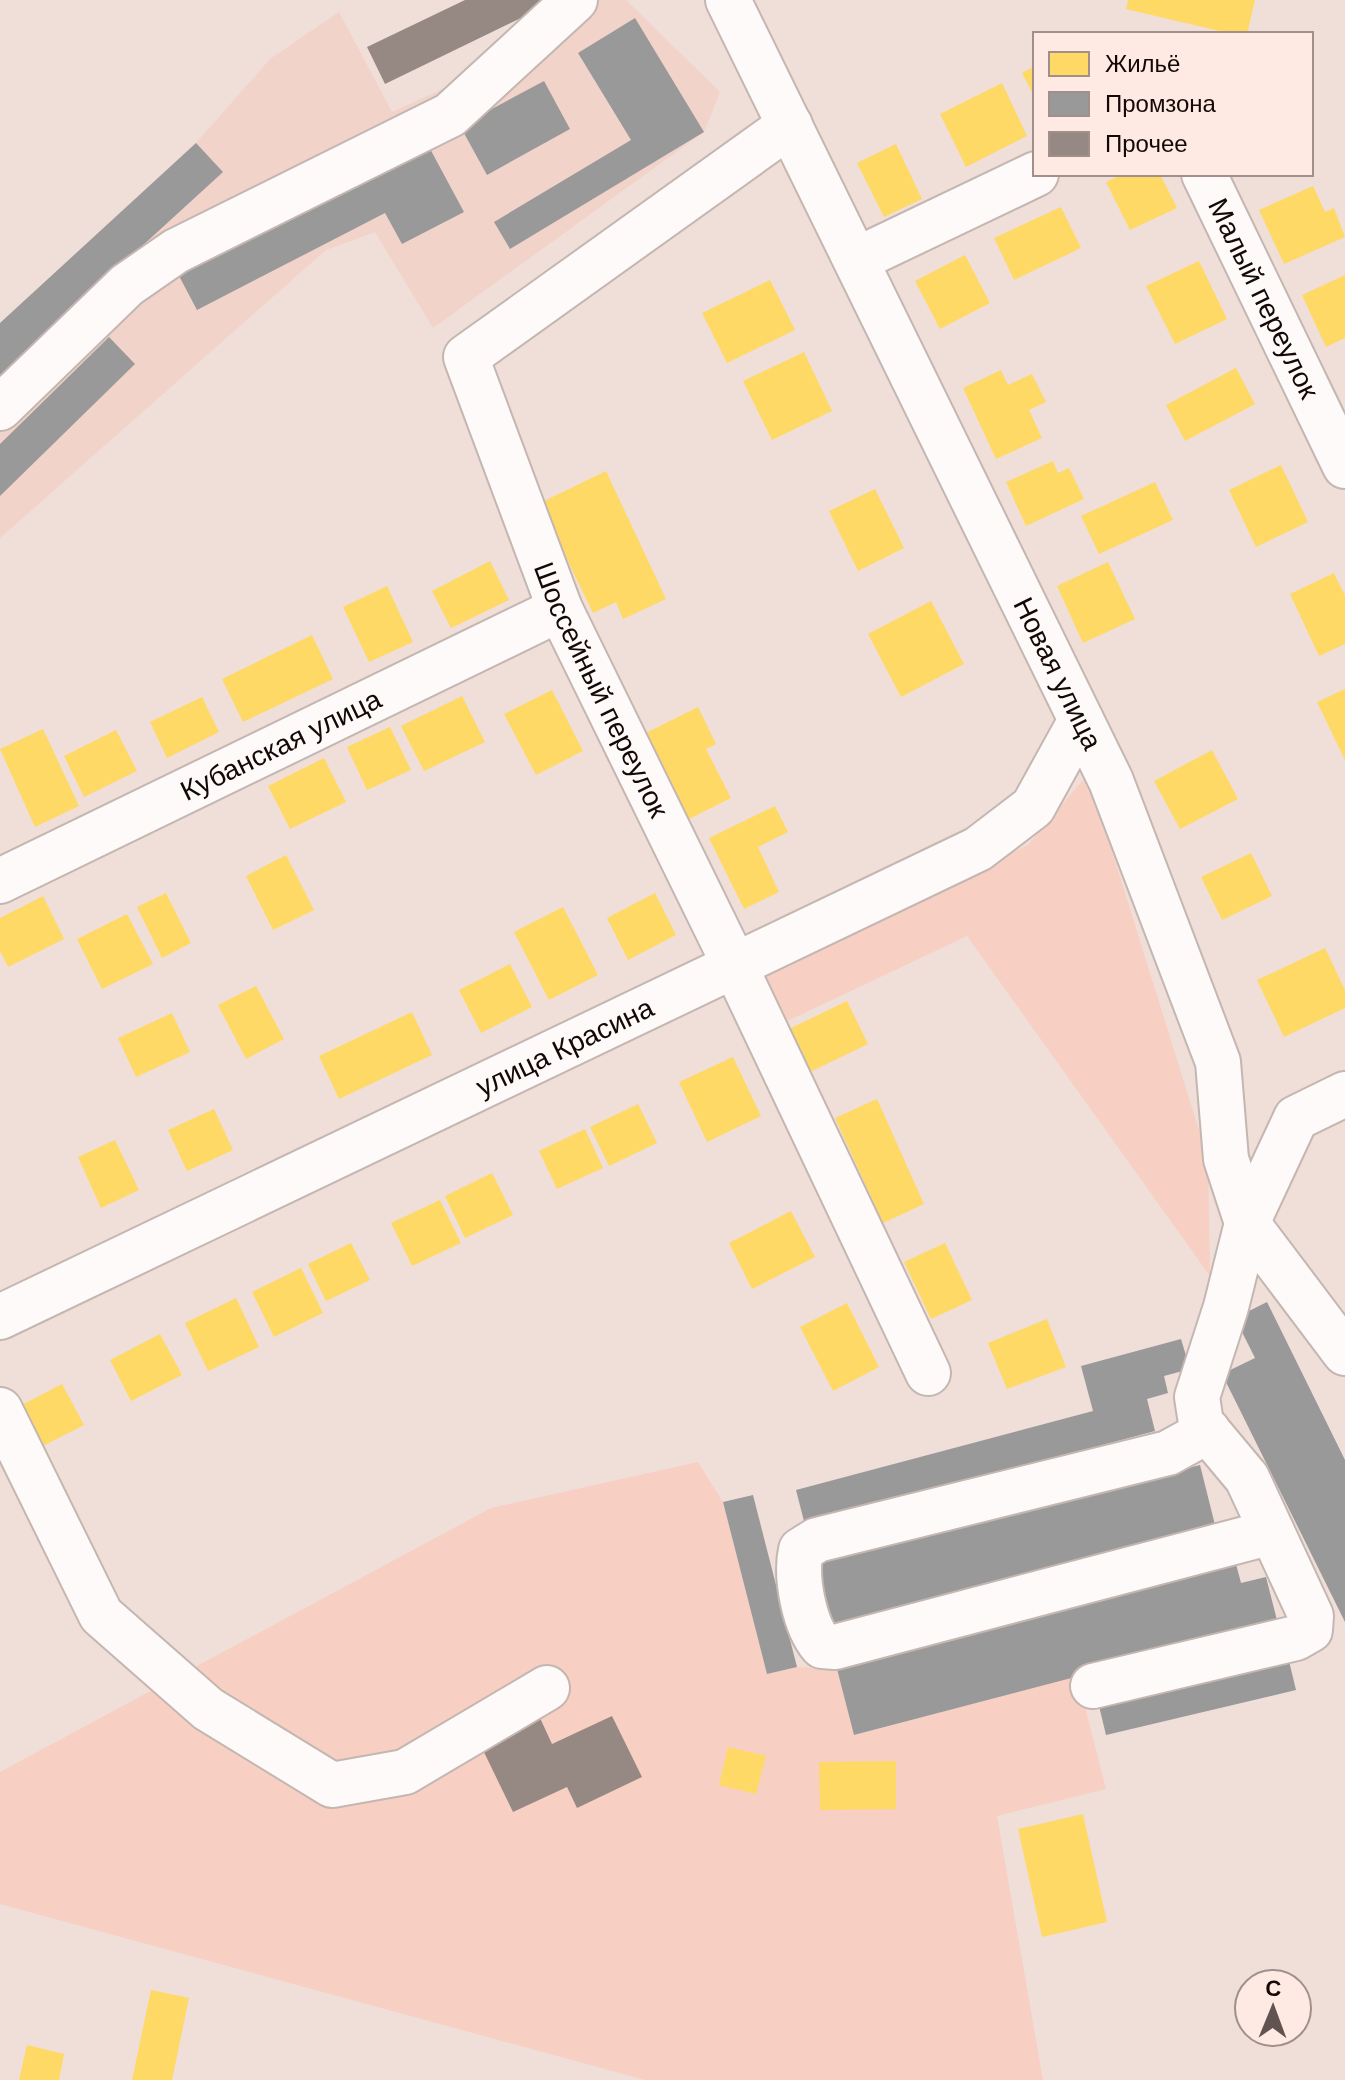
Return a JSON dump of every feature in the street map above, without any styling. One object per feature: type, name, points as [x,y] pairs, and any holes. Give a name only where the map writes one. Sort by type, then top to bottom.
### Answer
[{"type":"street","points":[[0,408],[127,285],[176,251],[450,115],[575,0]]},
{"type":"street","name":"Новая улица","points":[[728,0],[1111,781],[1218,1062],[1226,1159],[1247,1223],[1345,1353]]},
{"type":"street","name":"Шоссейный переулок","points":[[790,125],[466,357],[560,609],[734,964],[928,1373]]},
{"type":"street","points":[[856,260],[1033,175]]},
{"type":"street","name":"Малый переулок","points":[[1205,176],[1345,466]]},
{"type":"street","name":"Кубанская улица","points":[[0,881],[560,609]]},
{"type":"street","name":"улица Красина","points":[[0,1317],[978,849],[1033,807],[1081,720]]},
{"type":"street","points":[[1093,1686],[1296,1638],[1310,1630],[1311,1616],[1247,1478],[1201,1423],[1197,1397],[1226,1307],[1247,1223],[1296,1118],[1345,1094]]},
{"type":"street","points":[[0,1410],[101,1615],[208,1709],[332,1785],[405,1772],[547,1688]]},
{"type":"street","points":[[1208,1431],[1168,1453],[817,1540],[801,1550],[797,1567],[811,1633],[822,1646],[835,1647],[1272,1532]]},
{"type":"shaded area","points":[[557,0],[626,0],[720,92],[704,132],[433,328],[375,232],[326,250],[0,538],[0,323],[196,143],[270,59],[339,12],[392,112],[471,76]]},
{"type":"shaded area","points":[[1088,774],[1208,1159],[1210,1276],[967,936],[779,1025],[757,972],[1028,845]]},
{"type":"shaded area","points":[[698,1462],[723,1502],[767,1674],[797,1667],[837,1669],[855,1735],[1077,1676],[1106,1789],[997,1816],[1043,2080],[645,2080],[0,1904],[0,1772],[491,1508]]},
{"type":"building: Жильё","points":[[1128,0],[1255,0],[1247,32],[1224,32],[1126,9]]},
{"type":"building: Жильё","points":[[1033,67],[1033,94],[1022,73]]},
{"type":"building: Жильё","points":[[1002,83],[1027,136],[966,167],[940,114]]},
{"type":"building: Жильё","points":[[896,144],[922,199],[884,217],[857,163]]},
{"type":"building: Жильё","points":[[1119,176],[1161,176],[1177,208],[1130,230],[1106,182]]},
{"type":"building: Жильё","points":[[1313,186],[1325,212],[1334,208],[1345,237],[1284,264],[1259,210]]},
{"type":"building: Жильё","points":[[1061,207],[1081,248],[1014,280],[994,238]]},
{"type":"building: Жильё","points":[[965,255],[990,303],[940,329],[915,281]]},
{"type":"building: Жильё","points":[[1199,261],[1227,319],[1175,344],[1146,286]]},
{"type":"building: Жильё","points":[[1345,275],[1345,338],[1326,347],[1302,295]]},
{"type":"building: Жильё","points":[[770,280],[795,330],[727,363],[702,313]]},
{"type":"building: Жильё","points":[[804,352],[832,411],[772,440],[743,381]]},
{"type":"building: Жильё","points":[[1236,368],[1255,404],[1185,441],[1166,405]]},
{"type":"building: Жильё","points":[[1001,370],[1008,385],[1032,374],[1046,402],[1029,410],[1042,438],[996,459],[963,388]]},
{"type":"building: Жильё","points":[[1053,461],[1058,473],[1069,468],[1084,499],[1026,526],[1006,482]]},
{"type":"building: Жильё","points":[[1281,465],[1308,522],[1256,547],[1229,490]]},
{"type":"building: Жильё","points":[[606,471],[666,599],[623,619],[616,602],[593,613],[540,503]]},
{"type":"building: Жильё","points":[[1155,482],[1173,520],[1099,554],[1081,516]]},
{"type":"building: Жильё","points":[[875,489],[904,548],[858,571],[829,511]]},
{"type":"building: Жильё","points":[[490,561],[509,600],[451,628],[432,591]]},
{"type":"building: Жильё","points":[[1108,562],[1135,619],[1083,643],[1057,586]]},
{"type":"building: Жильё","points":[[1334,573],[1345,596],[1345,644],[1319,656],[1290,594]]},
{"type":"building: Жильё","points":[[387,586],[413,642],[369,662],[343,607]]},
{"type":"building: Жильё","points":[[931,601],[964,664],[901,697],[868,634]]},
{"type":"building: Жильё","points":[[312,635],[333,679],[243,722],[222,679]]},
{"type":"building: Жильё","points":[[1345,689],[1345,760],[1317,702]]},
{"type":"building: Жильё","points":[[552,690],[583,751],[536,775],[504,714]]},
{"type":"building: Жильё","points":[[462,696],[485,742],[424,771],[401,726]]},
{"type":"building: Жильё","points":[[202,697],[219,732],[167,758],[150,722]]},
{"type":"building: Жильё","points":[[698,707],[716,744],[706,749],[731,798],[687,820],[644,734]]},
{"type":"building: Жильё","points":[[390,727],[411,770],[367,790],[347,747]]},
{"type":"building: Жильё","points":[[43,729],[79,806],[35,827],[0,749]]},
{"type":"building: Жильё","points":[[116,730],[137,771],[84,797],[64,756]]},
{"type":"building: Жильё","points":[[1212,750],[1238,799],[1180,829],[1154,781]]},
{"type":"building: Жильё","points":[[324,758],[346,802],[290,829],[268,786]]},
{"type":"building: Жильё","points":[[775,806],[788,832],[758,847],[779,892],[744,909],[709,838]]},
{"type":"building: Жильё","points":[[1251,853],[1272,896],[1222,920],[1201,877]]},
{"type":"building: Жильё","points":[[286,855],[314,910],[273,930],[246,876]]},
{"type":"building: Жильё","points":[[166,893],[191,943],[162,958],[137,907]]},
{"type":"building: Жильё","points":[[655,893],[676,935],[628,960],[607,918]]},
{"type":"building: Жильё","points":[[43,896],[64,939],[8,967],[0,951],[0,918]]},
{"type":"building: Жильё","points":[[563,907],[598,975],[549,1000],[514,932]]},
{"type":"building: Жильё","points":[[127,914],[153,964],[102,989],[77,939]]},
{"type":"building: Жильё","points":[[1325,948],[1345,990],[1345,1008],[1284,1037],[1257,980]]},
{"type":"building: Жильё","points":[[510,964],[532,1007],[481,1033],[459,990]]},
{"type":"building: Жильё","points":[[256,986],[284,1039],[246,1059],[218,1005]]},
{"type":"building: Жильё","points":[[847,1001],[868,1044],[810,1072],[789,1029]]},
{"type":"building: Жильё","points":[[412,1012],[432,1055],[339,1099],[319,1056]]},
{"type":"building: Жильё","points":[[172,1013],[190,1052],[136,1077],[118,1038]]},
{"type":"building: Жильё","points":[[733,1057],[761,1116],[707,1142],[679,1082]]},
{"type":"building: Жильё","points":[[877,1099],[924,1204],[883,1223],[835,1118]]},
{"type":"building: Жильё","points":[[638,1104],[657,1143],[609,1166],[590,1127]]},
{"type":"building: Жильё","points":[[214,1109],[233,1150],[187,1171],[168,1130]]},
{"type":"building: Жильё","points":[[585,1129],[603,1168],[557,1189],[539,1151]]},
{"type":"building: Жильё","points":[[115,1140],[139,1190],[101,1208],[78,1157]]},
{"type":"building: Жильё","points":[[492,1173],[513,1215],[465,1238],[445,1196]]},
{"type":"building: Жильё","points":[[440,1200],[461,1243],[412,1266],[391,1223]]},
{"type":"building: Жильё","points":[[791,1211],[815,1257],[752,1289],[729,1243]]},
{"type":"building: Жильё","points":[[351,1243],[370,1280],[326,1301],[308,1264]]},
{"type":"building: Жильё","points":[[945,1243],[972,1300],[931,1319],[904,1262]]},
{"type":"building: Жильё","points":[[301,1268],[323,1313],[274,1337],[252,1292]]},
{"type":"building: Жильё","points":[[236,1298],[259,1347],[208,1371],[185,1323]]},
{"type":"building: Жильё","points":[[847,1303],[879,1367],[833,1391],[800,1327]]},
{"type":"building: Жильё","points":[[1047,1319],[1066,1367],[1007,1389],[988,1343]]},
{"type":"building: Жильё","points":[[160,1334],[182,1375],[131,1401],[110,1360]]},
{"type":"building: Жильё","points":[[62,1384],[84,1425],[37,1449],[16,1408]]},
{"type":"building: Жильё","points":[[728,1747],[766,1756],[756,1794],[719,1785]]},
{"type":"building: Жильё","points":[[896,1761],[896,1809],[820,1810],[819,1762]]},
{"type":"building: Жильё","points":[[1083,1814],[1107,1922],[1042,1937],[1018,1829]]},
{"type":"building: Жильё","points":[[151,1990],[189,1998],[172,2080],[132,2080]]},
{"type":"building: Жильё","points":[[27,2045],[64,2054],[59,2080],[19,2080]]},
{"type":"building: Промзона","points":[[635,18],[704,132],[510,249],[494,222],[631,140],[578,53]]},
{"type":"building: Промзона","points":[[544,81],[570,129],[487,175],[460,126]]},
{"type":"building: Промзона","points":[[196,143],[223,172],[0,376],[0,323]]},
{"type":"building: Промзона","points":[[428,145],[464,212],[402,244],[385,213],[197,310],[178,274]]},
{"type":"building: Промзона","points":[[109,337],[135,364],[0,496],[0,444]]},
{"type":"building: Промзона","points":[[1267,1302],[1345,1460],[1345,1622],[1222,1374],[1255,1358],[1235,1318]]},
{"type":"building: Промзона","points":[[1181,1339],[1190,1369],[1164,1376],[1168,1393],[1147,1399],[1155,1431],[805,1525],[796,1490],[1093,1411],[1081,1366]]},
{"type":"building: Промзона","points":[[1200,1465],[1216,1529],[834,1628],[817,1563]]},
{"type":"building: Промзона","points":[[753,1495],[797,1667],[767,1674],[723,1502]]},
{"type":"building: Промзона","points":[[1236,1564],[1241,1583],[1266,1577],[1278,1624],[854,1735],[837,1669]]},
{"type":"building: Промзона","points":[[1289,1661],[1296,1690],[1106,1735],[1099,1706]]},
{"type":"building: Прочее","points":[[465,0],[551,0],[552,3],[385,84],[367,47]]},
{"type":"building: Прочее","points":[[612,1716],[642,1777],[577,1808],[567,1787],[513,1812],[481,1746],[540,1718],[552,1744]]}]
